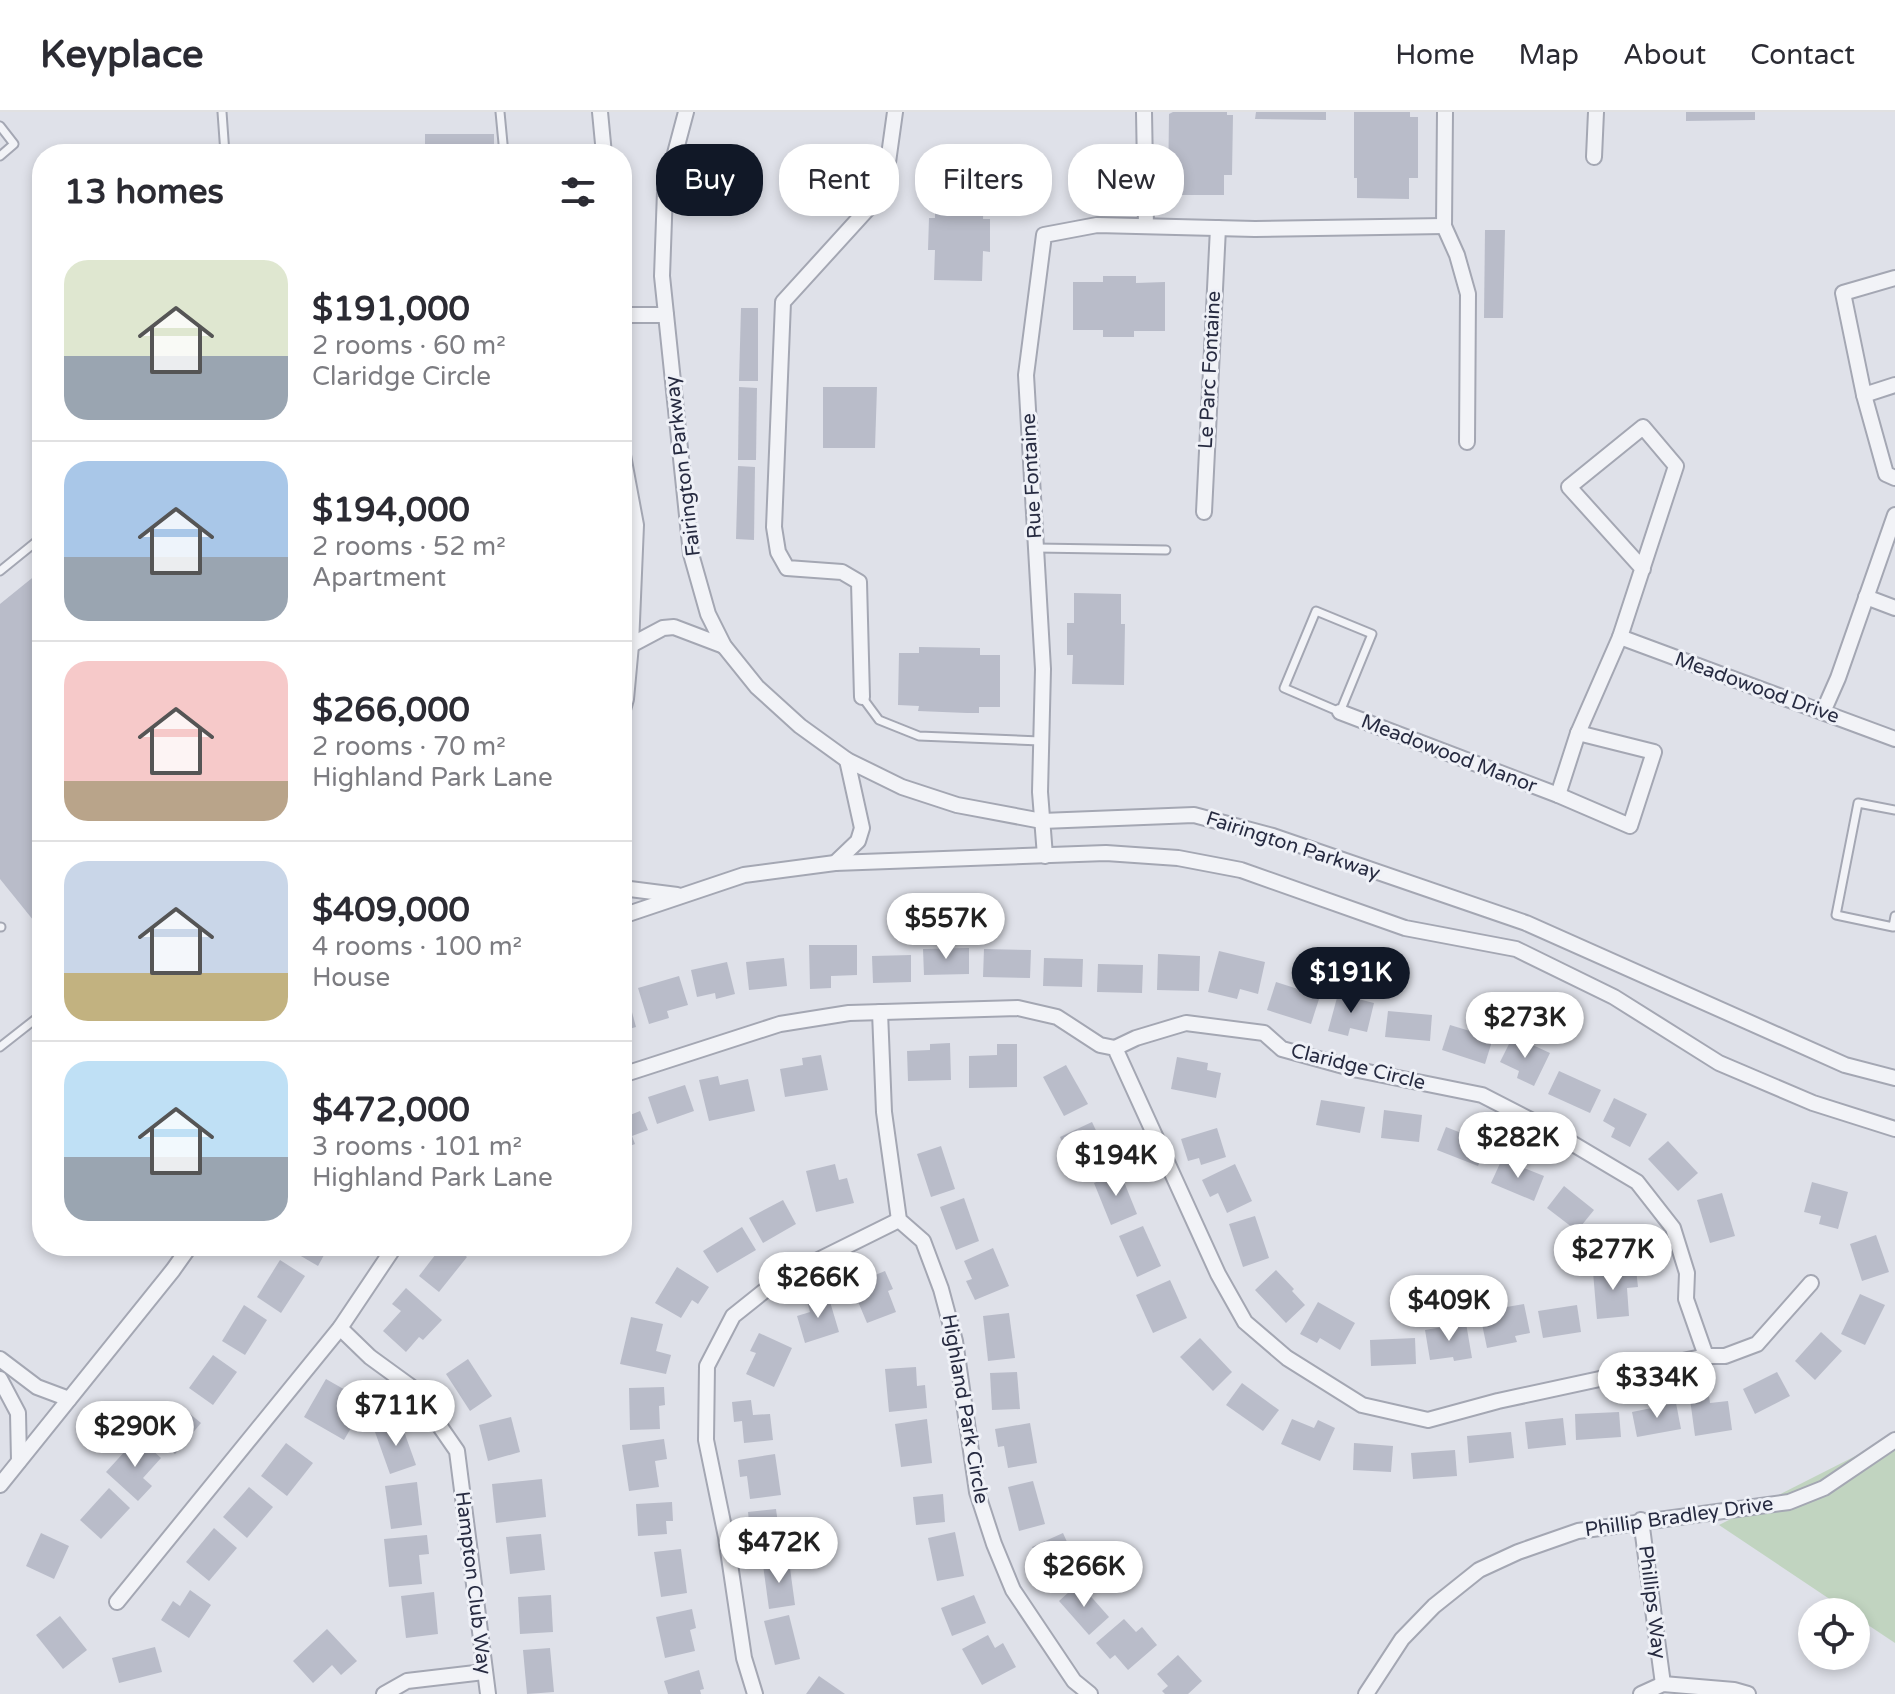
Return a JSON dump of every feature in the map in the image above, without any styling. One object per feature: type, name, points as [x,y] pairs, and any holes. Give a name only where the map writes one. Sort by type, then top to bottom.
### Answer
[{"type":"street","points":[[600,112],[603,144]]},
{"type":"street","name":"Fairington Parkway","points":[[686,112],[665,191],[662,276],[691,554],[708,614],[724,646],[757,687],[800,726],[847,760],[902,787],[957,805],[1042,821],[1194,815],[1273,836],[1526,923],[1845,1065],[1895,1078]]},
{"type":"street","points":[[862,697],[859,582],[842,572],[787,568],[778,552],[774,527],[783,302],[884,191],[895,112]]},
{"type":"street","points":[[1144,112],[1146,226]]},
{"type":"street","points":[[1445,112],[1444,226],[1457,255],[1468,294],[1467,442]]},
{"type":"street","points":[[1594,157],[1596,112]]},
{"type":"street","name":"Rue Fontaine","points":[[1045,856],[1040,792],[1043,669],[1026,375],[1044,235],[1097,225],[1218,228],[1444,226]]},
{"type":"street","name":"Le Parc Fontaine","points":[[1204,512],[1218,228]]},
{"type":"street","points":[[1895,278],[1843,293],[1864,395],[1886,474],[1895,478]]},
{"type":"street","points":[[632,315],[666,315]]},
{"type":"street","points":[[1864,395],[1895,385]]},
{"type":"street","name":"Meadowood Manor","points":[[1558,795],[1578,733],[1620,637],[1643,569],[1676,466],[1643,427],[1569,487],[1643,569]]},
{"type":"street","points":[[632,504],[636,525],[632,621]]},
{"type":"street","points":[[1823,712],[1838,678],[1895,515]]},
{"type":"street","points":[[1866,597],[1895,608]]},
{"type":"street","points":[[632,644],[663,628],[674,627],[724,646]]},
{"type":"street","name":"Meadowood Drive","points":[[1620,637],[1895,739]]},
{"type":"street","name":"Meadowood Manor","points":[[1340,712],[1558,795],[1630,826],[1654,752],[1578,733]]},
{"type":"street","points":[[835,863],[858,841],[862,828],[847,760]]},
{"type":"street","name":"Fairington Parkway","points":[[632,912],[744,875],[835,863],[1106,853],[1178,858],[1241,870],[1405,928],[1516,949],[1614,997],[1719,1063],[1813,1103],[1895,1129]]},
{"type":"street","points":[[632,889],[680,895]]},
{"type":"street","points":[[632,1072],[780,1024],[849,1013],[1018,1008],[1057,1017],[1100,1045],[1115,1048],[1218,1274],[1245,1322],[1287,1358],[1362,1405],[1428,1420],[1498,1401],[1706,1356],[1725,1356],[1757,1344],[1811,1283]]},
{"type":"street","points":[[755,1694],[744,1658],[726,1537],[706,1440],[707,1366],[733,1316],[778,1280],[899,1220],[884,1112],[880,1012]]},
{"type":"street","name":"Claridge Circle","points":[[1115,1048],[1136,1038],[1186,1023],[1264,1033],[1282,1049],[1482,1095],[1548,1129],[1637,1182],[1673,1228],[1687,1273],[1686,1299],[1706,1356]]},
{"type":"street","name":"Highland Park Circle","points":[[899,1220],[923,1241],[941,1289],[955,1341],[977,1492],[994,1544],[1013,1590],[1074,1681],[1090,1694]]},
{"type":"street","points":[[0,1485],[183,1256]]},
{"type":"street","points":[[117,1602],[340,1328],[388,1256]]},
{"type":"street","name":"Hampton Club Way","points":[[340,1328],[370,1357],[414,1389],[457,1451],[488,1694]]},
{"type":"street","points":[[0,1359],[37,1387],[69,1399]]},
{"type":"street","points":[[0,1379],[18,1413],[19,1461]]},
{"type":"street","name":"Phillip Bradley Drive","points":[[1366,1694],[1402,1639],[1434,1606],[1479,1570],[1518,1552],[1578,1531],[1789,1502],[1824,1488],[1895,1440]]},
{"type":"street","name":"Phillips Way","points":[[1641,1520],[1663,1684]]},
{"type":"street","points":[[384,1694],[407,1681],[484,1672]]},
{"type":"street","points":[[1062,1694],[1074,1681]]},
{"type":"street","points":[[1641,1694],[1663,1684],[1748,1694]]},
{"type":"lane","points":[[222,112],[224,144]]},
{"type":"lane","points":[[500,112],[503,144]]},
{"type":"lane","points":[[0,126],[14,144],[0,156]]},
{"type":"lane","points":[[0,571],[32,545]]},
{"type":"lane","points":[[1036,548],[1166,550]]},
{"type":"lane","points":[[1316,611],[1372,634],[1340,712],[1284,688],[1316,611]]},
{"type":"lane","points":[[862,697],[879,720],[919,736],[1041,741]]},
{"type":"lane","points":[[1895,810],[1858,803],[1836,915],[1893,927],[1895,916]]},
{"type":"lane","points":[[0,1047],[32,1022]]},
{"type":"green space","points":[[1895,1430],[1895,1643],[1870,1626],[1870,1598],[1828,1598],[1719,1525],[1891,1438]]},
{"type":"building","points":[[1227,112],[1227,115],[1233,115],[1232,175],[1224,175],[1224,195],[1184,195],[1184,144],[1169,144],[1169,114]]},
{"type":"building","points":[[1256,112],[1326,112],[1326,120],[1255,119]]},
{"type":"building","points":[[1354,112],[1410,112],[1410,117],[1418,117],[1418,178],[1409,178],[1409,199],[1357,198]]},
{"type":"building","points":[[1686,112],[1755,112],[1755,120],[1686,121]]},
{"type":"building","points":[[425,134],[494,134],[494,144],[425,144]]},
{"type":"building","points":[[983,216],[983,219],[990,219],[990,252],[983,251],[982,281],[934,280],[935,250],[928,250],[929,218]]},
{"type":"building","points":[[1485,230],[1505,230],[1503,318],[1484,318]]},
{"type":"building","points":[[1103,276],[1136,276],[1136,283],[1165,282],[1165,331],[1134,331],[1134,337],[1103,337],[1103,330],[1073,330],[1073,282],[1103,282]]},
{"type":"building","points":[[741,308],[758,308],[758,381],[739,381]]},
{"type":"building","points":[[739,387],[757,388],[756,460],[738,460]]},
{"type":"building","points":[[823,387],[877,387],[875,448],[823,448]]},
{"type":"building","points":[[738,466],[755,467],[754,540],[736,539]]},
{"type":"building","points":[[32,578],[32,919],[0,879],[0,604]]},
{"type":"building","points":[[1074,593],[1121,594],[1121,624],[1125,624],[1124,685],[1072,684],[1073,655],[1067,655],[1067,623],[1074,623]]},
{"type":"building","points":[[919,647],[980,648],[980,655],[1000,655],[1000,707],[979,707],[979,713],[967,713],[918,711],[919,706],[898,705],[899,653],[919,653]]},
{"type":"building","points":[[809,945],[857,945],[857,975],[831,976],[831,988],[810,989]]},
{"type":"building","points":[[969,948],[969,974],[924,975],[923,949]]},
{"type":"building","points":[[984,949],[1031,950],[1030,978],[983,977]]},
{"type":"building","points":[[1219,951],[1265,962],[1258,994],[1240,989],[1237,999],[1208,992]]},
{"type":"building","points":[[1158,954],[1200,956],[1199,991],[1157,990]]},
{"type":"building","points":[[911,955],[911,982],[873,983],[872,956]]},
{"type":"building","points":[[784,958],[787,986],[749,990],[746,962]]},
{"type":"building","points":[[1044,958],[1083,959],[1082,987],[1043,986]]},
{"type":"building","points":[[727,962],[735,994],[716,999],[715,993],[697,997],[691,970]]},
{"type":"building","points":[[1098,964],[1143,965],[1142,993],[1097,992]]},
{"type":"building","points":[[679,976],[688,1005],[667,1011],[669,1018],[649,1024],[638,988]]},
{"type":"building","points":[[1276,982],[1320,996],[1311,1024],[1267,1010]]},
{"type":"building","points":[[1338,994],[1374,1003],[1367,1032],[1350,1028],[1348,1036],[1328,1031]]},
{"type":"building","points":[[1388,1011],[1432,1015],[1430,1041],[1385,1037]]},
{"type":"building","points":[[1450,1025],[1493,1038],[1485,1064],[1442,1050]]},
{"type":"building","points":[[1513,1036],[1550,1053],[1534,1086],[1517,1078],[1519,1071],[1500,1062]]},
{"type":"building","points":[[950,1043],[951,1080],[908,1081],[907,1051],[930,1050],[930,1044]]},
{"type":"building","points":[[997,1044],[1017,1044],[1017,1087],[969,1088],[969,1056],[997,1055]]},
{"type":"building","points":[[821,1055],[828,1090],[785,1097],[780,1069],[803,1065],[802,1058]]},
{"type":"building","points":[[1177,1057],[1208,1063],[1207,1070],[1221,1073],[1216,1098],[1171,1089]]},
{"type":"building","points":[[1066,1065],[1088,1104],[1064,1116],[1043,1077]]},
{"type":"building","points":[[1559,1071],[1601,1090],[1590,1113],[1548,1094]]},
{"type":"building","points":[[718,1076],[720,1085],[748,1079],[755,1111],[709,1121],[699,1080]]},
{"type":"building","points":[[685,1085],[694,1111],[657,1124],[648,1097]]},
{"type":"building","points":[[1614,1098],[1647,1114],[1630,1147],[1611,1137],[1615,1128],[1603,1121]]},
{"type":"building","points":[[1321,1100],[1365,1107],[1360,1133],[1316,1125]]},
{"type":"building","points":[[1384,1110],[1422,1115],[1419,1142],[1381,1138]]},
{"type":"building","points":[[640,1111],[648,1130],[632,1136],[632,1114]]},
{"type":"building","points":[[1092,1122],[1110,1160],[1078,1175],[1060,1137]]},
{"type":"building","points":[[1446,1127],[1487,1143],[1478,1166],[1437,1150]]},
{"type":"building","points":[[1217,1128],[1226,1157],[1201,1165],[1199,1158],[1188,1161],[1181,1139]]},
{"type":"building","points":[[1668,1141],[1698,1173],[1678,1191],[1648,1159]]},
{"type":"building","points":[[941,1146],[955,1189],[931,1197],[917,1154]]},
{"type":"building","points":[[1502,1159],[1544,1176],[1534,1201],[1491,1183]]},
{"type":"building","points":[[835,1164],[839,1180],[847,1178],[854,1203],[816,1212],[806,1171]]},
{"type":"building","points":[[1235,1164],[1252,1201],[1227,1213],[1218,1193],[1210,1197],[1202,1180]]},
{"type":"building","points":[[1120,1172],[1137,1214],[1111,1225],[1094,1183]]},
{"type":"building","points":[[1812,1182],[1848,1192],[1838,1229],[1819,1224],[1821,1216],[1804,1212]]},
{"type":"building","points":[[1564,1186],[1594,1210],[1577,1231],[1547,1208]]},
{"type":"building","points":[[1722,1193],[1735,1236],[1710,1243],[1697,1200]]},
{"type":"building","points":[[964,1198],[979,1241],[956,1250],[940,1207]]},
{"type":"building","points":[[783,1200],[796,1224],[763,1243],[749,1218]]},
{"type":"building","points":[[1255,1216],[1269,1258],[1243,1267],[1229,1224]]},
{"type":"building","points":[[1143,1226],[1161,1266],[1137,1277],[1119,1236]]},
{"type":"building","points":[[742,1227],[756,1250],[717,1273],[703,1251]]},
{"type":"building","points":[[1876,1235],[1889,1272],[1862,1281],[1850,1244]]},
{"type":"building","points":[[993,1248],[1009,1286],[975,1300],[966,1281],[972,1279],[964,1261]]},
{"type":"building","points":[[301,1256],[324,1256],[318,1266]]},
{"type":"building","points":[[434,1256],[467,1257],[439,1292],[419,1276]]},
{"type":"building","points":[[280,1260],[305,1276],[281,1313],[257,1297]]},
{"type":"building","points":[[677,1267],[709,1287],[698,1304],[692,1300],[681,1318],[655,1303]]},
{"type":"building","points":[[1636,1269],[1638,1287],[1627,1288],[1629,1316],[1597,1319],[1593,1272]]},
{"type":"building","points":[[1276,1270],[1305,1305],[1286,1323],[1255,1290]]},
{"type":"building","points":[[885,1271],[893,1289],[888,1291],[896,1312],[867,1323],[851,1285]]},
{"type":"building","points":[[1170,1280],[1187,1318],[1153,1333],[1136,1295]]},
{"type":"building","points":[[406,1288],[442,1320],[423,1340],[419,1337],[406,1352],[383,1331],[401,1311],[392,1304]]},
{"type":"building","points":[[1860,1294],[1885,1305],[1865,1345],[1841,1334]]},
{"type":"building","points":[[828,1295],[839,1332],[805,1343],[797,1316],[810,1312],[807,1301]]},
{"type":"building","points":[[1318,1302],[1355,1323],[1340,1350],[1320,1338],[1317,1343],[1300,1334]]},
{"type":"building","points":[[1524,1304],[1530,1333],[1515,1336],[1517,1342],[1487,1348],[1482,1324],[1498,1322],[1495,1309]]},
{"type":"building","points":[[244,1305],[267,1320],[245,1355],[222,1341]]},
{"type":"building","points":[[1577,1305],[1581,1332],[1543,1338],[1538,1311]]},
{"type":"building","points":[[1009,1313],[1015,1358],[988,1361],[983,1316]]},
{"type":"building","points":[[631,1317],[663,1324],[656,1351],[671,1355],[666,1374],[620,1364]]},
{"type":"building","points":[[1466,1323],[1472,1358],[1430,1360],[1425,1330]]},
{"type":"building","points":[[1821,1332],[1842,1351],[1815,1380],[1795,1361]]},
{"type":"building","points":[[759,1333],[792,1348],[774,1387],[746,1374],[756,1353],[750,1351]]},
{"type":"building","points":[[1200,1338],[1232,1372],[1213,1391],[1180,1357]]},
{"type":"building","points":[[1415,1338],[1416,1364],[1371,1366],[1370,1340]]},
{"type":"building","points":[[213,1355],[237,1372],[213,1405],[189,1388]]},
{"type":"building","points":[[468,1359],[492,1396],[470,1411],[446,1374]]},
{"type":"building","points":[[916,1367],[917,1386],[925,1385],[927,1408],[889,1412],[885,1369]]},
{"type":"building","points":[[1017,1372],[1020,1409],[992,1410],[990,1373]]},
{"type":"building","points":[[1777,1372],[1790,1396],[1755,1414],[1743,1389]]},
{"type":"building","points":[[326,1379],[347,1391],[340,1403],[359,1414],[344,1440],[304,1417]]},
{"type":"building","points":[[1242,1383],[1279,1410],[1263,1431],[1226,1405]]},
{"type":"building","points":[[664,1387],[665,1405],[659,1406],[660,1429],[630,1430],[629,1388]]},
{"type":"building","points":[[1709,1396],[1710,1403],[1728,1401],[1732,1430],[1695,1436],[1690,1399]]},
{"type":"building","points":[[751,1400],[753,1415],[770,1414],[773,1440],[744,1443],[742,1421],[734,1422],[732,1402]]},
{"type":"building","points":[[1676,1403],[1681,1429],[1637,1437],[1632,1412]]},
{"type":"building","points":[[178,1404],[201,1423],[175,1454],[152,1434]]},
{"type":"building","points":[[1619,1412],[1621,1437],[1576,1440],[1575,1414]]},
{"type":"building","points":[[511,1417],[520,1452],[488,1461],[479,1425]]},
{"type":"building","points":[[1563,1418],[1566,1445],[1528,1449],[1525,1422]]},
{"type":"building","points":[[927,1419],[932,1463],[901,1467],[895,1424]]},
{"type":"building","points":[[1292,1419],[1314,1428],[1318,1420],[1335,1428],[1320,1461],[1281,1444]]},
{"type":"building","points":[[401,1423],[416,1465],[390,1474],[375,1432]]},
{"type":"building","points":[[1030,1423],[1037,1463],[1008,1468],[1004,1446],[998,1447],[995,1429]]},
{"type":"building","points":[[1511,1432],[1514,1458],[1469,1463],[1467,1436]]},
{"type":"building","points":[[138,1437],[161,1458],[143,1478],[152,1486],[138,1501],[106,1472]]},
{"type":"building","points":[[664,1439],[667,1459],[655,1461],[659,1487],[629,1491],[622,1445]]},
{"type":"building","points":[[286,1443],[313,1463],[287,1496],[261,1476]]},
{"type":"building","points":[[1354,1443],[1393,1446],[1391,1472],[1353,1470]]},
{"type":"building","points":[[1455,1450],[1457,1476],[1413,1479],[1411,1453]]},
{"type":"building","points":[[775,1454],[781,1495],[750,1499],[747,1476],[740,1477],[738,1460]]},
{"type":"building","points":[[542,1479],[546,1517],[496,1523],[492,1484]]},
{"type":"building","points":[[1033,1481],[1045,1524],[1019,1531],[1008,1487]]},
{"type":"building","points":[[417,1482],[422,1525],[391,1529],[385,1486]]},
{"type":"building","points":[[249,1487],[273,1507],[247,1538],[223,1517]]},
{"type":"building","points":[[109,1488],[130,1508],[101,1539],[80,1520]]},
{"type":"building","points":[[943,1494],[945,1522],[916,1525],[913,1497]]},
{"type":"building","points":[[672,1502],[673,1521],[666,1521],[667,1534],[638,1536],[636,1504]]},
{"type":"building","points":[[776,1509],[781,1547],[752,1550],[748,1512]]},
{"type":"building","points":[[214,1528],[237,1548],[209,1581],[186,1562]]},
{"type":"building","points":[[955,1532],[964,1576],[937,1581],[928,1538]]},
{"type":"building","points":[[41,1533],[69,1546],[54,1579],[26,1566]]},
{"type":"building","points":[[1063,1533],[1080,1571],[1046,1586],[1038,1569],[1042,1567],[1032,1547]]},
{"type":"building","points":[[541,1534],[545,1570],[510,1574],[506,1537]]},
{"type":"building","points":[[427,1535],[429,1554],[419,1555],[422,1584],[389,1587],[384,1539]]},
{"type":"building","points":[[681,1549],[687,1593],[661,1597],[654,1552]]},
{"type":"building","points":[[789,1561],[795,1605],[769,1609],[763,1565]]},
{"type":"building","points":[[1079,1583],[1109,1617],[1089,1635],[1059,1601]]},
{"type":"building","points":[[190,1590],[211,1605],[189,1638],[161,1620],[173,1601],[180,1606]]},
{"type":"building","points":[[434,1592],[438,1634],[406,1638],[401,1596]]},
{"type":"building","points":[[551,1595],[553,1632],[520,1634],[518,1597]]},
{"type":"building","points":[[974,1595],[986,1623],[952,1636],[941,1608]]},
{"type":"building","points":[[692,1609],[696,1628],[690,1630],[695,1651],[665,1658],[656,1617]]},
{"type":"building","points":[[789,1615],[800,1659],[775,1665],[764,1621]]},
{"type":"building","points":[[60,1616],[87,1650],[63,1669],[36,1635]]},
{"type":"building","points":[[1124,1619],[1136,1632],[1142,1627],[1157,1645],[1128,1670],[1115,1655],[1110,1659],[1096,1643]]},
{"type":"building","points":[[327,1629],[357,1661],[341,1675],[332,1665],[313,1683],[293,1661]]},
{"type":"building","points":[[988,1635],[995,1648],[1003,1643],[1016,1667],[982,1685],[962,1649]]},
{"type":"building","points":[[155,1647],[162,1672],[119,1683],[112,1658]]},
{"type":"building","points":[[550,1648],[554,1692],[527,1694],[523,1650]]},
{"type":"building","points":[[1178,1655],[1202,1681],[1188,1694],[1165,1694],[1162,1691],[1168,1686],[1157,1674]]},
{"type":"building","points":[[699,1670],[704,1689],[700,1690],[701,1694],[668,1694],[664,1681]]},
{"type":"building","points":[[819,1676],[845,1694],[806,1694]]}]
